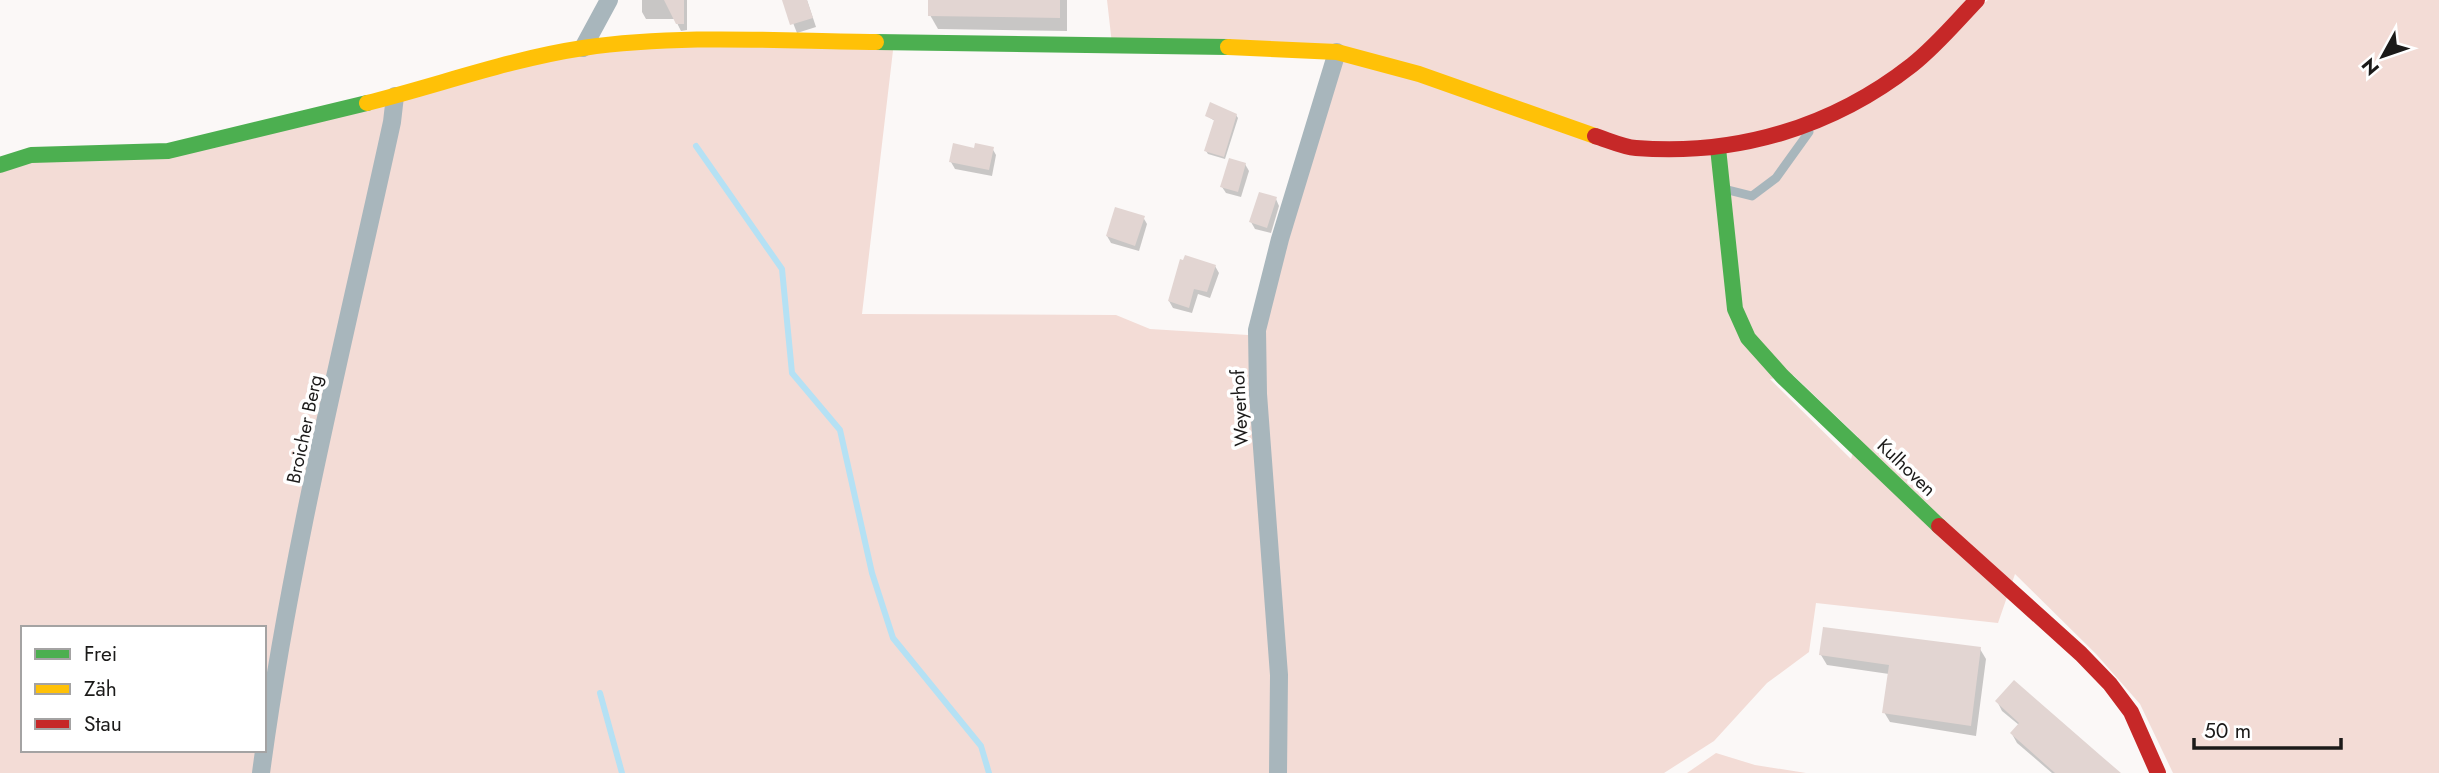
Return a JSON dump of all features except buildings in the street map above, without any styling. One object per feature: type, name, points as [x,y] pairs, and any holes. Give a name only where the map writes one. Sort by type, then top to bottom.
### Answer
[{"type":"street","points":[[583,48],[609,0]]},
{"type":"street","points":[[0,165],[31,155],[168,151],[395,96],[504,65],[583,48],[679,40],[1112,44],[1337,52],[1419,74],[1571,129],[1634,148],[1718,148],[1744,144],[1815,122],[1856,103],[1912,65],[1937,43],[1977,0]]},
{"type":"street","name":"Weyerhof","points":[[1278,773],[1279,675],[1258,394],[1257,330],[1280,239],[1337,52]]},
{"type":"street","name":"Broicher Berg","points":[[266,737],[275,672],[306,517],[393,122],[395,96]]},
{"type":"street","name":"Kulhoven","points":[[1718,148],[1735,309],[1748,338],[1782,376],[1907,496],[2081,654],[2110,684],[2131,712],[2158,773]]},
{"type":"street","name":"Broicher Berg","points":[[261,773],[264,752]]},
{"type":"lane","points":[[1723,189],[1752,196],[1776,178],[1815,122]]},
{"type":"shaded area","points":[[1107,0],[1966,0],[1940,41],[1988,0],[2439,0],[2439,773],[2173,773],[2140,704],[2096,654],[2015,574],[1998,623],[1816,603],[1809,652],[1767,683],[1714,741],[1664,773],[0,773],[0,165],[31,155],[168,151],[395,96],[504,65],[583,48],[679,40],[894,42],[862,314],[1116,315],[1150,329],[1248,335],[1337,52],[1476,93],[1412,67],[1321,44],[1112,44]],"holes":[[[1793,375],[1858,437],[1851,459],[1770,379]]]},
{"type":"shaded area","points":[[1716,753],[1755,765],[1806,773],[1687,773]]},
{"type":"waterway","points":[[696,146],[782,269],[792,373],[840,430],[872,573],[893,638],[981,746],[989,773]]},
{"type":"waterway","points":[[600,693],[622,773]]},
{"type":"traffic: fast","points":[[876,42],[1228,47]]},
{"type":"traffic: fast","points":[[0,165],[31,155],[168,151],[367,103]]},
{"type":"traffic: fast","points":[[1718,148],[1735,309],[1748,338],[1782,376],[1939,526]]},
{"type":"traffic: slow","points":[[367,103],[502,65],[583,48],[693,40],[876,42]]},
{"type":"traffic: slow","points":[[1228,47],[1337,52],[1419,74],[1595,136]]},
{"type":"traffic: jam","points":[[1595,136],[1636,148],[1711,147],[1747,142],[1817,121],[1882,87],[1912,65],[1938,42],[1977,0]]},
{"type":"traffic: jam","points":[[1939,526],[2081,654],[2110,684],[2131,712],[2158,773]]}]
